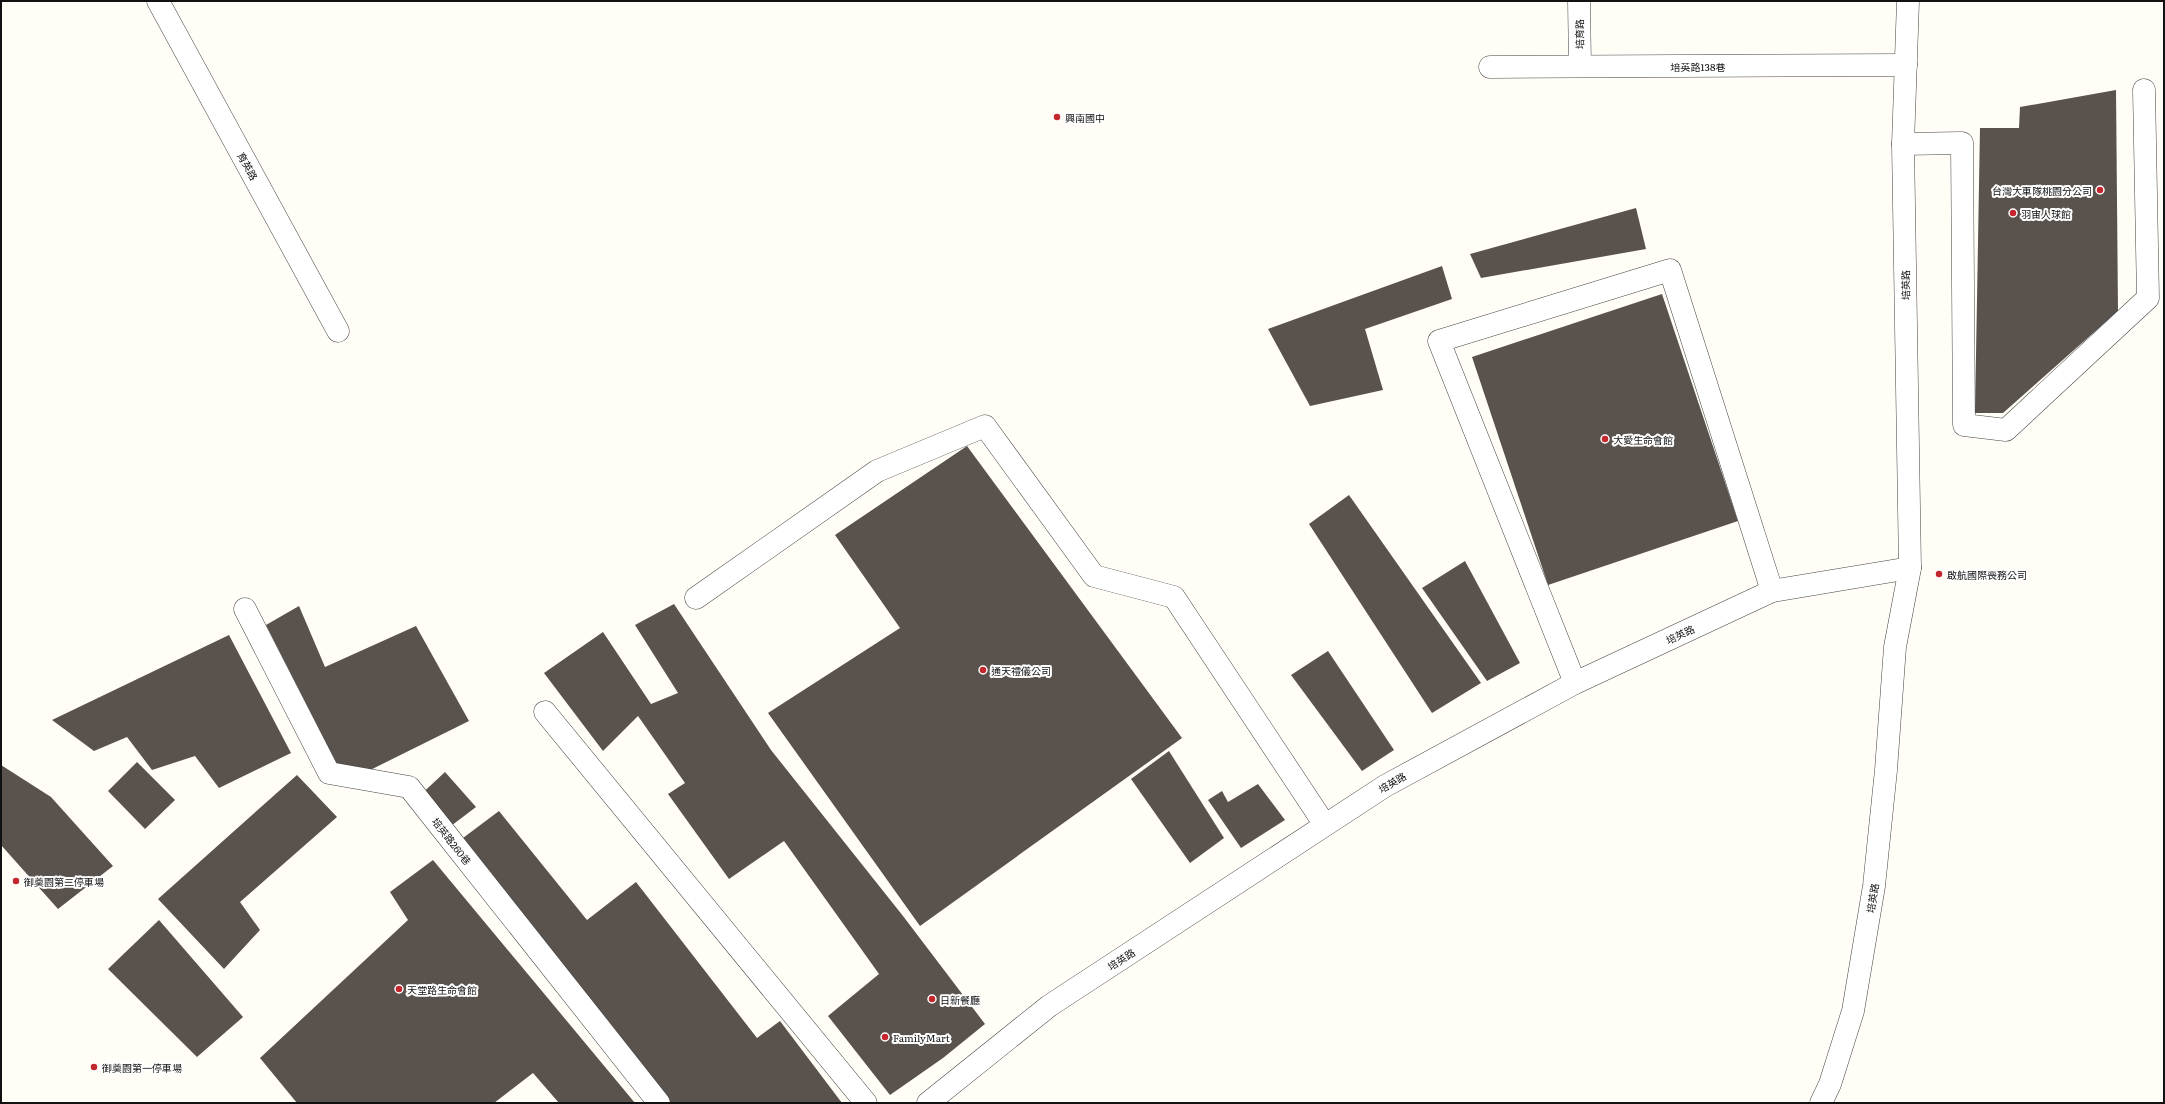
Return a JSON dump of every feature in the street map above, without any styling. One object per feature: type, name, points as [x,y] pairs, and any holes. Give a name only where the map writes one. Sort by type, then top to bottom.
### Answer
[{"type":"street","name":"育英路","points":[[158,1],[338,331]]},
{"type":"street","name":"培育路","points":[[1579,1],[1580,66]]},
{"type":"street","name":"培英路","points":[[1821,1103],[1830,1084],[1853,1011],[1870,909],[1886,770],[1895,647],[1910,568],[1903,144],[1908,1]]},
{"type":"street","name":"培英路138巷","points":[[1490,67],[1906,65]]},
{"type":"street","points":[[1903,144],[1962,143],[1964,425],[2006,430],[2148,298],[2144,90]]},
{"type":"street","points":[[1575,683],[1438,341],[1670,270],[1772,591]]},
{"type":"street","points":[[696,598],[877,471],[985,426],[1094,576],[1174,597],[1325,825]]},
{"type":"street","name":"培英路","points":[[928,1103],[1049,1006],[1385,786],[1575,683],[1772,591],[1910,568]]},
{"type":"street","name":"培英路260巷","points":[[245,609],[329,773],[409,787],[659,1103]]},
{"type":"street","points":[[545,712],[866,1103]]},
{"type":"building","points":[[2116,90],[2118,311],[2003,413],[1975,413],[1980,128],[2019,128],[2020,107]]},
{"type":"building","points":[[1636,208],[1646,249],[1481,278],[1470,254]]},
{"type":"building","points":[[1442,266],[1452,299],[1365,329],[1383,390],[1310,406],[1268,329]]},
{"type":"building","name":"大愛生命會館","points":[[1662,294],[1738,521],[1548,585],[1472,357]]},
{"type":"building","name":"通天禮儀公司","points":[[967,446],[1182,738],[920,926],[768,713],[900,628],[835,535]]},
{"type":"building","points":[[1349,495],[1481,683],[1432,713],[1309,524]]},
{"type":"building","points":[[1465,561],[1520,663],[1487,681],[1422,588]]},
{"type":"building","points":[[674,604],[771,750],[903,916],[985,1024],[943,1058],[890,1095],[828,1016],[879,974],[784,841],[729,879],[668,794],[685,783],[638,716],[603,751],[544,673],[603,632],[651,704],[678,693],[635,625]]},
{"type":"building","points":[[299,606],[325,667],[416,626],[469,721],[346,782],[266,625]]},
{"type":"building","points":[[229,635],[291,753],[219,788],[195,756],[152,770],[127,737],[94,751],[52,720]]},
{"type":"building","points":[[1328,651],[1394,750],[1362,771],[1291,675]]},
{"type":"building","points":[[1169,751],[1224,838],[1190,863],[1131,779]]},
{"type":"building","points":[[137,762],[175,800],[145,829],[108,791]]},
{"type":"building","points":[[1,765],[51,797],[113,866],[58,909],[1,845]]},
{"type":"building","points":[[445,772],[476,807],[443,832],[415,800]]},
{"type":"building","points":[[297,775],[337,817],[240,902],[260,930],[224,969],[158,899]]},
{"type":"building","points":[[1258,784],[1285,820],[1241,848],[1208,800],[1222,791],[1228,802]]},
{"type":"building","points":[[499,811],[587,920],[636,882],[757,1038],[780,1021],[842,1103],[669,1103],[459,841]]},
{"type":"building","name":"天堂路生命會館","points":[[433,860],[635,1103],[559,1103],[533,1073],[494,1103],[297,1103],[260,1058],[408,920],[390,892]]},
{"type":"building","points":[[159,920],[243,1017],[197,1057],[108,969]]},
{"type":"place","name":"興南國中","points":[[1057,117]]},
{"type":"place","name":"台灣大車隊桃園分公司","points":[[2100,190]]},
{"type":"place","name":"羽宙人球館","points":[[2013,213]]},
{"type":"place","name":"大愛生命會館","points":[[1605,439]]},
{"type":"place","name":"啟航國際喪務公司","points":[[1939,574]]},
{"type":"place","name":"通天禮儀公司","points":[[983,670]]},
{"type":"place","name":"御奠園第二停車場","points":[[16,881]]},
{"type":"place","name":"天堂路生命會館","points":[[399,989]]},
{"type":"place","name":"日新餐廳","points":[[932,999]]},
{"type":"place","name":"FamilyMart","points":[[885,1037]]},
{"type":"place","name":"御奠園第一停車場","points":[[94,1067]]}]
